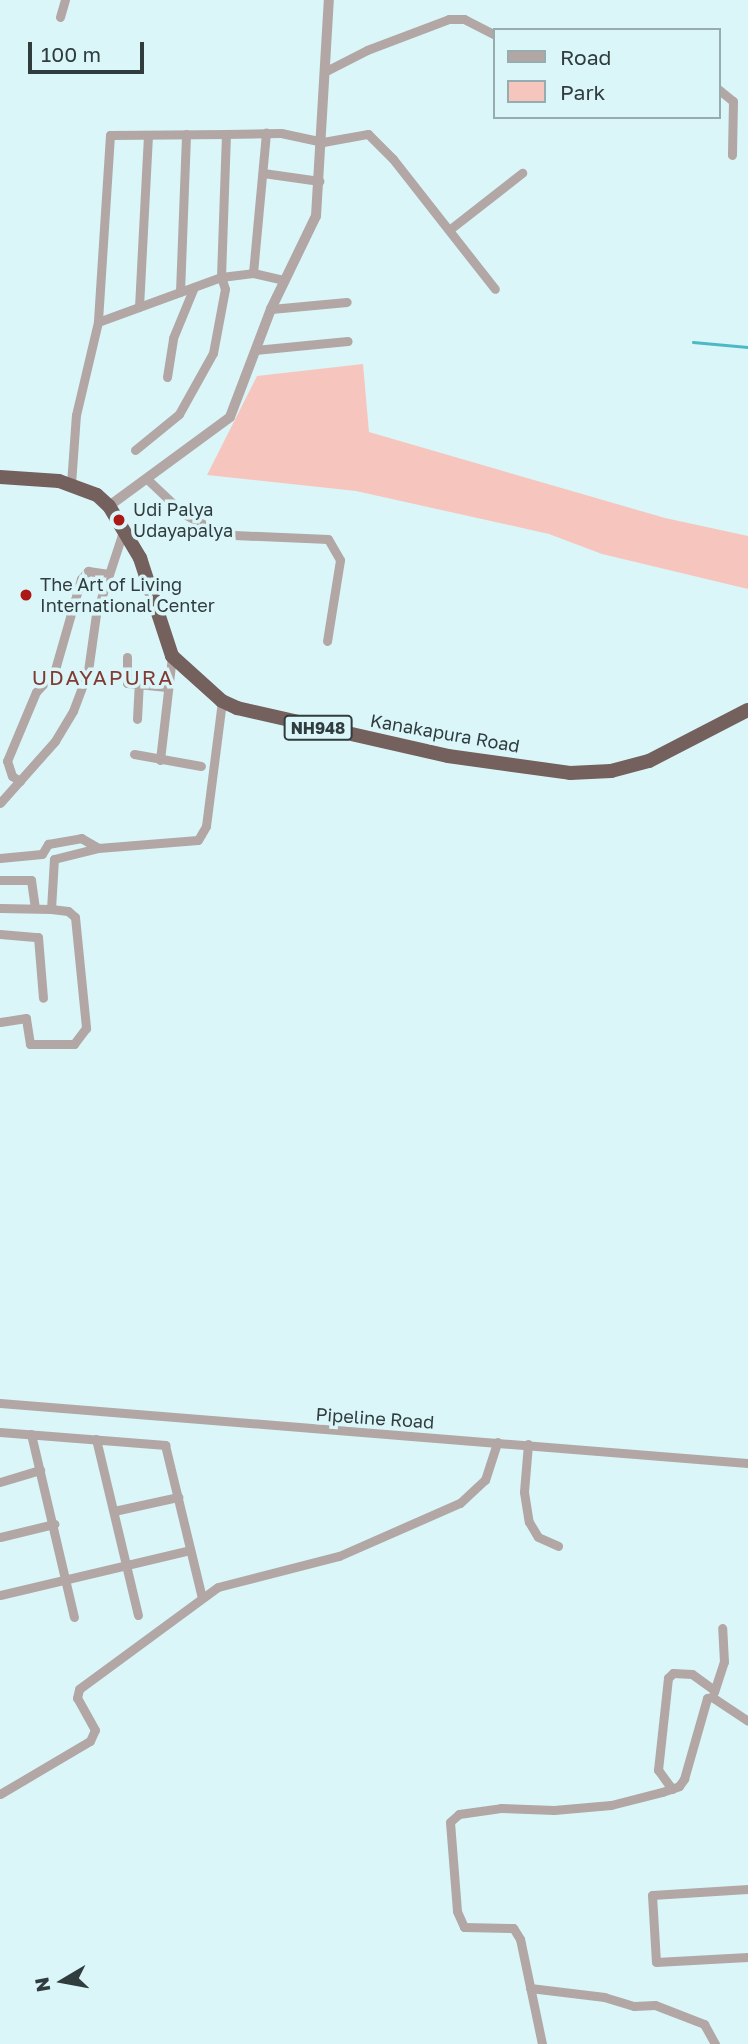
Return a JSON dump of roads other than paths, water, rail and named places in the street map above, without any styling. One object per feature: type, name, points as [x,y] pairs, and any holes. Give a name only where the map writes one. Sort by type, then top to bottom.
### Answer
[{"type":"highway","name":"Kanakapura Road","points":[[0,477],[22,475],[71,484],[109,506],[124,527],[140,558],[172,656],[222,701],[302,725],[448,755],[570,773],[611,771],[649,761],[748,710]]},
{"type":"street","points":[[61,17],[65,0]]},
{"type":"street","points":[[109,506],[230,417],[271,309],[316,216],[328,70],[329,0]]},
{"type":"street","points":[[328,70],[367,50],[449,19],[464,19],[492,33]]},
{"type":"street","points":[[720,90],[733,100],[732,155]]},
{"type":"street","points":[[253,273],[266,133]]},
{"type":"street","points":[[71,484],[76,415],[98,322],[110,135],[266,133],[323,142],[356,134],[376,139],[495,289]]},
{"type":"street","points":[[180,292],[186,134]]},
{"type":"street","points":[[135,450],[179,414],[213,353],[225,289],[221,277],[226,134]]},
{"type":"street","points":[[139,307],[148,135]]},
{"type":"street","points":[[263,173],[319,181]]},
{"type":"street","points":[[449,230],[522,173]]},
{"type":"street","points":[[98,322],[221,277],[253,273],[284,280]]},
{"type":"street","points":[[167,377],[177,327],[194,287]]},
{"type":"street","points":[[271,309],[347,302]]},
{"type":"street","points":[[255,351],[348,341]]},
{"type":"street","points":[[147,480],[184,514],[210,528],[234,535],[328,539],[340,560],[327,641]]},
{"type":"street","points":[[0,803],[55,741],[73,711],[88,671],[96,614],[124,527]]},
{"type":"street","points":[[20,781],[8,769],[10,753],[36,692],[54,673],[81,579],[88,571],[109,574]]},
{"type":"street","points":[[160,760],[172,656]]},
{"type":"street","points":[[127,657],[125,679],[139,684],[167,687]]},
{"type":"street","points":[[137,719],[139,684]]},
{"type":"street","points":[[51,909],[54,859],[98,848],[184,843],[203,835],[222,701]]},
{"type":"street","points":[[134,754],[201,765]]},
{"type":"street","points":[[0,858],[43,854],[48,844],[81,838],[98,848]]},
{"type":"street","points":[[0,880],[31,880],[35,908]]},
{"type":"street","points":[[0,908],[68,911],[78,925],[84,1034],[74,1044],[30,1044],[26,1018],[0,1022]]},
{"type":"street","points":[[0,934],[38,937],[43,998]]},
{"type":"street","name":"Pipeline Road","points":[[0,1404],[748,1462]]},
{"type":"street","points":[[0,1432],[165,1445],[202,1598]]},
{"type":"street","points":[[31,1434],[74,1617]]},
{"type":"street","points":[[96,1439],[138,1615]]},
{"type":"street","points":[[0,1794],[90,1741],[95,1730],[77,1698],[79,1689],[202,1598],[237,1579],[338,1556],[460,1503],[485,1480],[497,1442]]},
{"type":"street","points":[[528,1444],[524,1492],[529,1522],[538,1537],[558,1546]]},
{"type":"street","points":[[0,1482],[40,1470]]},
{"type":"street","points":[[114,1511],[178,1497]]},
{"type":"street","points":[[0,1536],[54,1524]]},
{"type":"street","points":[[0,1595],[190,1550]]},
{"type":"street","points":[[542,2044],[520,1939],[513,1928],[464,1927],[457,1911],[450,1822],[459,1814],[501,1808],[554,1810],[611,1805],[672,1789],[684,1779],[703,1704],[713,1694],[724,1662],[722,1628]]},
{"type":"street","points":[[672,1789],[659,1770],[668,1678],[673,1673],[692,1674],[748,1721]]},
{"type":"street","points":[[748,1889],[652,1895],[656,1962],[748,1956]]},
{"type":"street","points":[[530,1988],[604,1997],[634,2006],[654,2005],[704,2024],[715,2044]]},
{"type":"waterway","points":[[693,342],[748,347]]},
{"type":"place","name":"Udi Palya Udayapalya","points":[[119,520]]},
{"type":"place","name":"The Art of Living International Center","points":[[26,595]]},
{"type":"district","name":"UDAYAPURA","points":[[103,677]]}]
